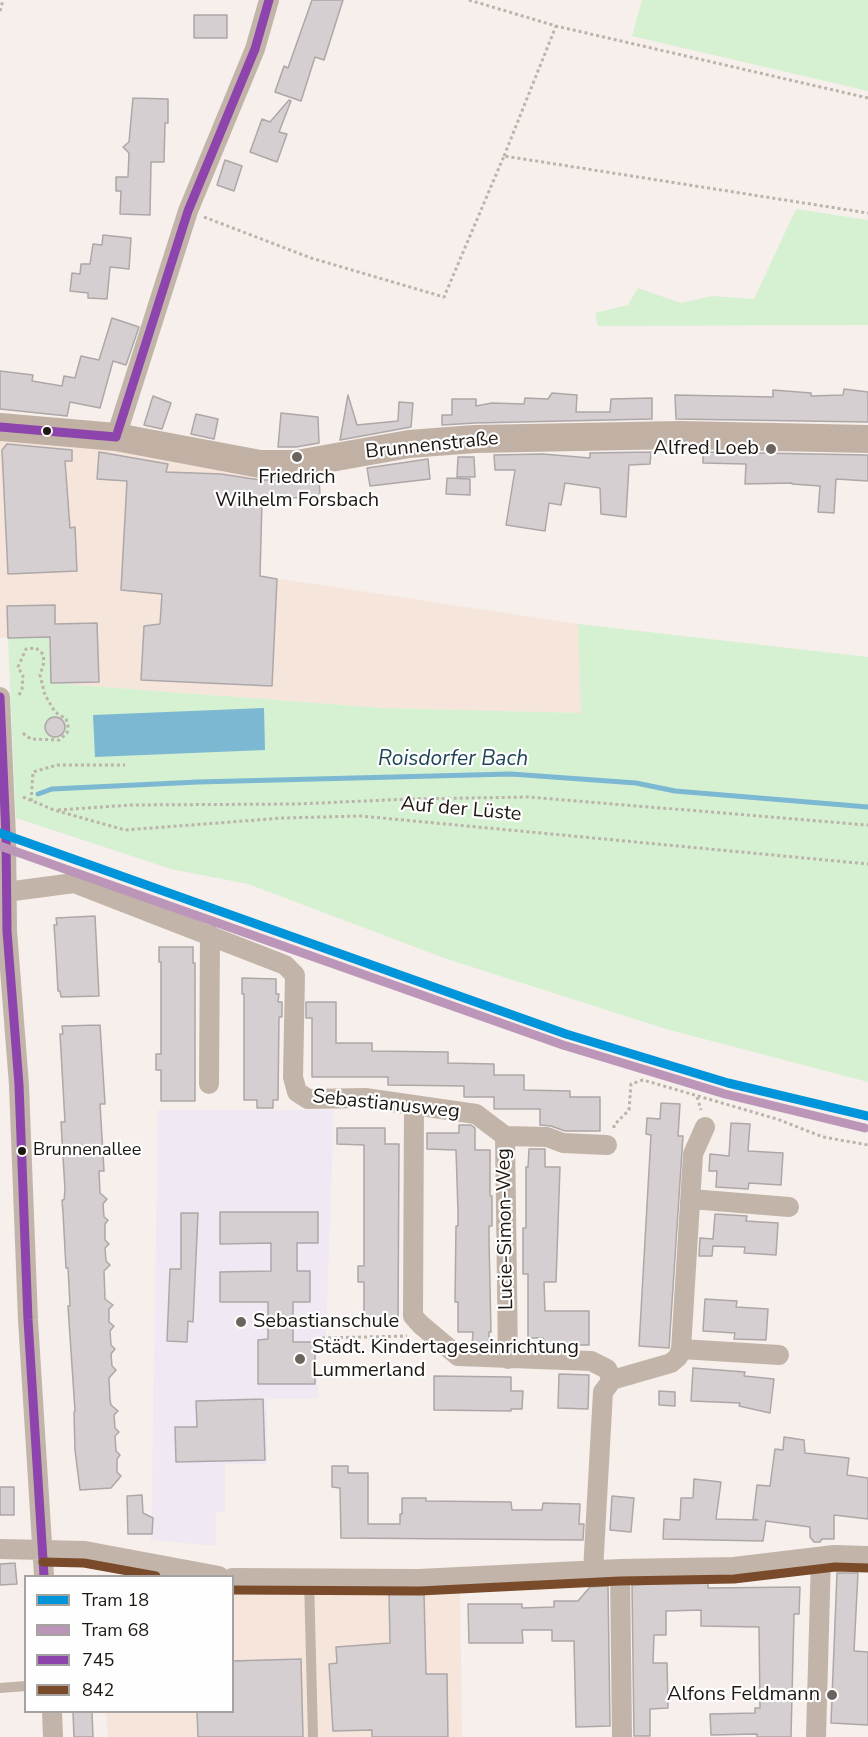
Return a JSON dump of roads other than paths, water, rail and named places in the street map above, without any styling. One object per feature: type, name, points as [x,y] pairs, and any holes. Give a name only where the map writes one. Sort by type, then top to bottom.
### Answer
[{"type":"street","points":[[116,436],[188,210],[255,49],[269,0]]},
{"type":"street","name":"Brunnenstraße","points":[[0,427],[116,436],[260,464],[297,464],[409,444],[474,439],[681,435],[868,439]]},
{"type":"street","points":[[9,698],[1,726],[6,892],[19,1084],[28,1320],[44,1575]]},
{"type":"street","name":"Sebastianusweg","points":[[6,892],[74,883],[285,965],[295,975],[293,1077],[297,1092],[308,1099],[364,1098],[414,1107],[476,1114],[506,1136]]},
{"type":"street","points":[[208,1084],[210,935]]},
{"type":"street","points":[[414,1107],[413,1316],[458,1356],[591,1361],[607,1369],[612,1380]]},
{"type":"street","points":[[593,1570],[603,1392],[612,1380],[671,1363],[678,1357],[681,1349],[693,1154],[705,1127]]},
{"type":"street","points":[[506,1136],[547,1137],[563,1143],[607,1144]]},
{"type":"street","name":"Lucie-Simon-Weg","points":[[506,1136],[508,1359]]},
{"type":"street","points":[[691,1199],[789,1207]]},
{"type":"street","points":[[681,1349],[779,1355]]},
{"type":"street","points":[[0,1549],[86,1551],[214,1575]]},
{"type":"street","points":[[234,1578],[418,1579],[593,1570],[734,1567],[821,1557],[868,1556]]},
{"type":"street","points":[[816,1737],[821,1557]]},
{"type":"street","points":[[620,1569],[622,1737]]},
{"type":"street","points":[[52,1713],[53,1737]]},
{"type":"lane","points":[[309,1578],[313,1737]]},
{"type":"lane","points":[[0,1688],[24,1686]]},
{"type":"water","points":[[264,708],[265,750],[95,757],[93,715]]},
{"type":"waterway","name":"Roisdorfer Bach","points":[[38,794],[52,789],[198,782],[511,774],[636,783],[675,791],[868,807]]},
{"type":"tram line","name":"18","points":[[0,833],[566,1034],[728,1083],[868,1116]]},
{"type":"tram line","name":"68","points":[[0,846],[563,1045],[725,1094],[865,1128]]},
{"type":"place","name":"Alfred Loeb","points":[[771,449]]},
{"type":"place","name":"Friedrich Wilhelm Forsbach","points":[[297,457]]},
{"type":"place","name":"Brunnenallee","points":[[22,1151]]},
{"type":"place","name":"Sebastianschule","points":[[241,1322]]},
{"type":"place","name":"Städt. Kindertageseinrichtung Lummerland","points":[[300,1359]]},
{"type":"place","name":"Alfons Feldmann","points":[[832,1695]]}]
